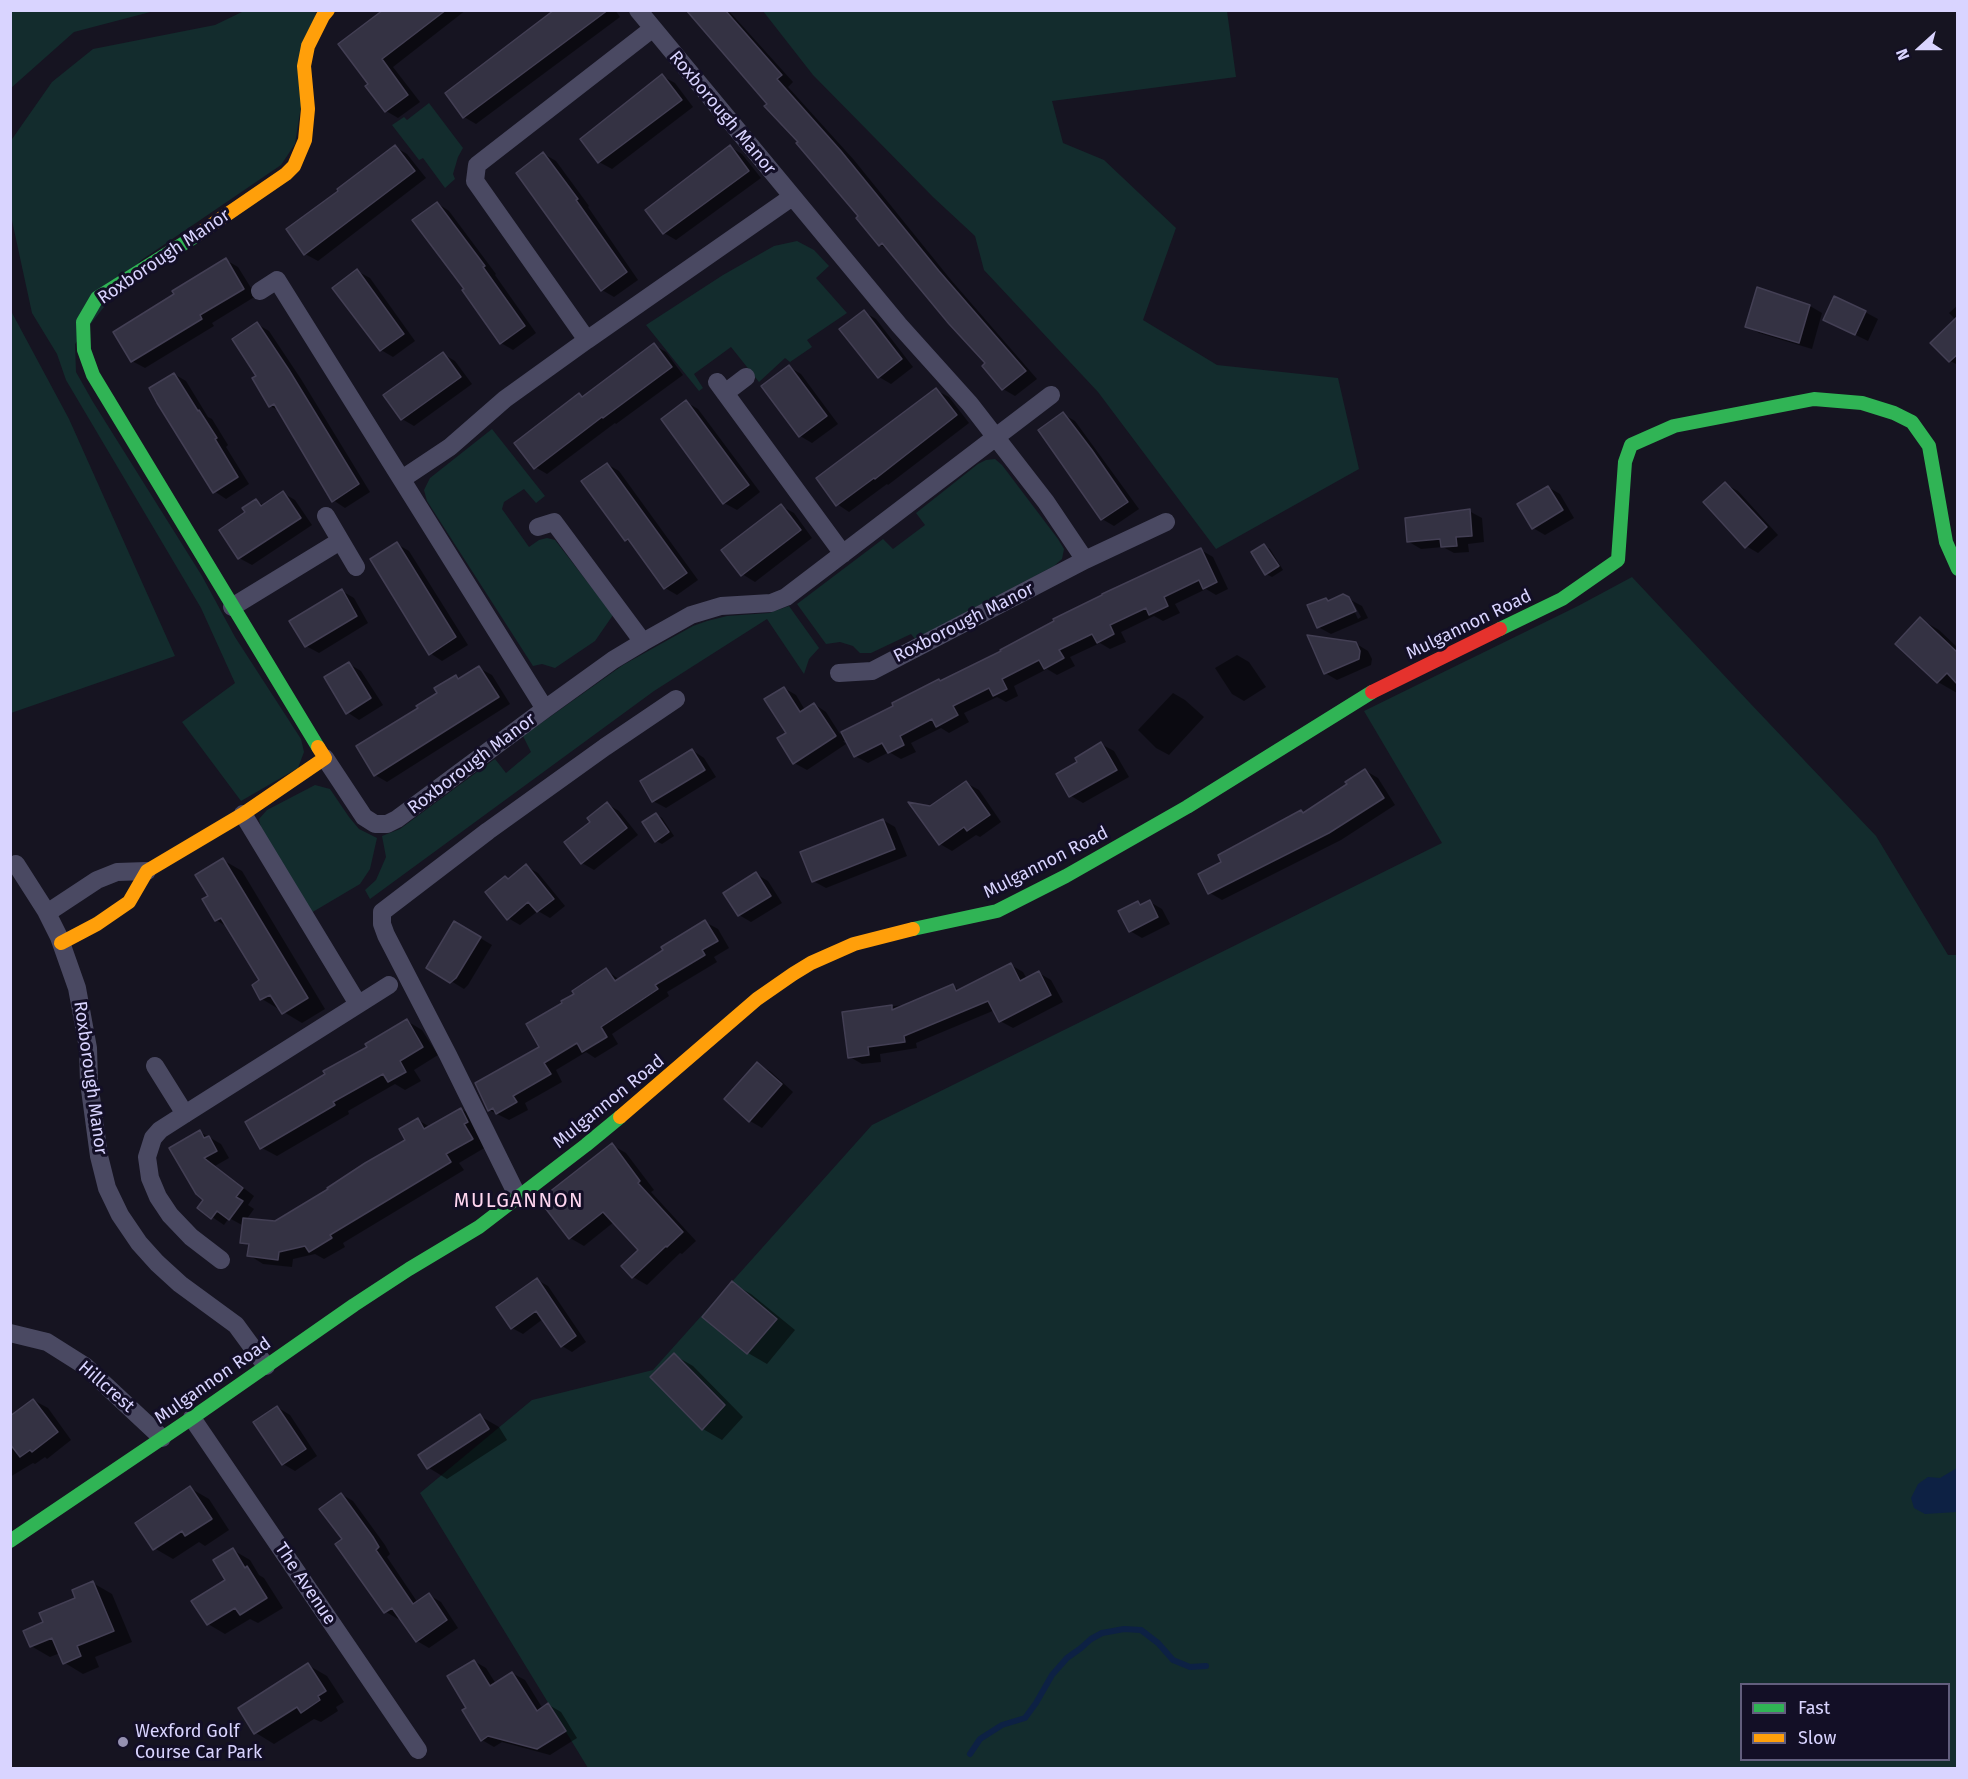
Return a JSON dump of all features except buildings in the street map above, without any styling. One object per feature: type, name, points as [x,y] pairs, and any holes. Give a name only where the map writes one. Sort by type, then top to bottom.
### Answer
[{"type":"street","name":"Roxborough Manor","points":[[328,10],[308,46],[304,66],[308,109],[305,140],[294,166],[213,225],[97,298],[83,322],[84,350],[93,375],[232,607],[325,758],[364,817],[375,824],[387,824],[398,819],[545,708],[613,660],[691,615],[721,606],[771,603],[786,597],[843,554],[898,519],[995,438],[1051,396]]},
{"type":"street","name":"Roxborough Manor","points":[[638,10],[792,197],[850,279],[899,325],[970,404],[1053,512],[1085,560]]},
{"type":"street","points":[[586,340],[475,181],[477,165],[652,29]]},
{"type":"street","points":[[402,479],[450,447],[531,375],[586,340],[792,197]]},
{"type":"street","name":"Roxborough Manor","points":[[260,291],[277,280],[545,708]]},
{"type":"street","points":[[746,377],[721,387],[843,554]]},
{"type":"street","name":"Mulgannon Road","points":[[10,1541],[409,1269],[479,1227],[603,1131],[757,999],[811,963],[854,944],[997,910],[1066,876],[1187,807],[1368,694],[1562,600],[1618,560],[1625,462],[1631,445],[1674,426],[1814,399],[1862,403],[1894,413],[1912,422],[1929,446],[1946,542],[1958,569]]},
{"type":"street","points":[[326,516],[356,567]]},
{"type":"street","points":[[538,527],[554,522],[643,642]]},
{"type":"street","name":"Roxborough Manor","points":[[839,673],[872,671],[1085,560],[1166,522]]},
{"type":"street","points":[[232,607],[340,541]]},
{"type":"street","points":[[518,1197],[386,935],[382,924],[382,912],[605,747],[676,699]]},
{"type":"street","points":[[47,913],[107,876],[117,872],[147,871],[243,814],[325,758]]},
{"type":"street","points":[[243,814],[358,1004]]},
{"type":"street","name":"Roxborough Manor","points":[[16,864],[47,913],[61,943],[77,988],[88,1048],[89,1082],[99,1156],[107,1188],[120,1215],[139,1243],[157,1263],[180,1284],[237,1325],[266,1366]]},
{"type":"street","points":[[61,943],[97,924],[129,902],[147,871]]},
{"type":"street","points":[[221,1260],[190,1237],[170,1215],[158,1197],[150,1178],[147,1157],[153,1138],[160,1130],[389,985]]},
{"type":"street","points":[[156,1066],[185,1114]]},
{"type":"street","name":"Hillcrest","points":[[10,1333],[47,1342],[86,1366],[162,1438]]},
{"type":"street","name":"The Avenue","points":[[192,1418],[418,1750]]},
{"type":"green space","points":[[11,10],[154,11],[74,32],[11,88]]},
{"type":"green space","points":[[244,11],[316,11],[295,144],[281,165],[140,261],[75,344],[76,372],[93,402],[202,576],[235,637],[301,739],[304,752],[298,768],[241,801],[182,722],[235,683],[201,608],[66,380],[57,354],[32,313],[11,216],[10,142],[52,82],[93,49],[215,25]]},
{"type":"green space","points":[[763,11],[1227,11],[1236,77],[1052,101],[1063,143],[1104,160],[1176,228],[1143,320],[1217,365],[1338,378],[1359,469],[1216,549],[1098,392],[984,270],[975,236],[933,197],[813,75]]},
{"type":"green space","points":[[429,103],[463,148],[453,174],[455,179],[445,188],[423,158],[419,160],[392,125],[404,117],[407,120]]},
{"type":"green space","points":[[797,241],[814,250],[829,266],[816,278],[847,313],[807,340],[812,347],[790,362],[785,358],[759,382],[731,347],[694,374],[703,388],[699,391],[646,325],[723,275],[774,246]]},
{"type":"green space","points":[[11,311],[69,419],[175,656],[11,713]]},
{"type":"green space","points":[[492,429],[545,496],[536,503],[524,489],[504,502],[502,509],[529,547],[539,540],[547,538],[555,540],[613,615],[595,641],[555,668],[542,664],[533,666],[427,501],[424,490],[430,478]]},
{"type":"green space","points":[[995,459],[1058,539],[1064,549],[1062,559],[1054,566],[915,639],[911,634],[871,653],[860,653],[853,646],[840,642],[826,644],[797,604],[883,539],[893,549],[925,525],[916,513],[978,464]]},
{"type":"green space","points":[[1632,577],[1876,836],[1948,955],[1957,955],[1957,1768],[588,1768],[420,1493],[532,1400],[653,1370],[872,1125],[1442,843],[1364,711]]},
{"type":"green space","points":[[789,606],[819,648],[809,659],[804,674],[767,619],[654,691],[370,899],[365,890],[376,880],[386,857],[382,836],[400,829],[495,759],[506,773],[531,752],[523,736],[623,665],[693,626],[707,621],[727,616],[769,613]]},
{"type":"green space","points":[[315,785],[330,789],[359,829],[377,838],[370,869],[360,884],[311,913],[261,828],[259,819],[267,810]]},
{"type":"water","points":[[1957,1468],[1957,1512],[1925,1514],[1914,1508],[1911,1498],[1918,1484],[1928,1477],[1940,1478]]},
{"type":"waterway","points":[[970,1754],[980,1739],[1002,1725],[1025,1718],[1052,1675],[1067,1658],[1102,1633],[1124,1629],[1141,1630],[1158,1643],[1173,1660],[1190,1667],[1206,1666]]},
{"type":"traffic: fast","points":[[197,235],[97,298],[83,322],[84,350],[93,375],[318,747]]},
{"type":"traffic: fast","points":[[1500,629],[1562,599],[1618,560],[1625,462],[1631,445],[1674,426],[1814,399],[1862,403],[1894,413],[1912,422],[1929,446],[1946,542],[1958,569]]},
{"type":"traffic: fast","points":[[913,929],[997,911],[1066,876],[1187,807],[1372,692]]},
{"type":"traffic: fast","points":[[10,1541],[354,1305],[479,1227],[620,1117]]},
{"type":"traffic: slow","points":[[197,235],[286,174],[294,166],[305,140],[308,109],[304,66],[308,46],[328,10]]},
{"type":"traffic: slow","points":[[61,943],[97,924],[129,902],[147,871],[243,814],[325,758],[318,747]]},
{"type":"traffic: slow","points":[[620,1117],[757,999],[793,974],[811,963],[854,944],[913,929]]},
{"type":"traffic: jam","points":[[1372,692],[1500,629]]},
{"type":"place","name":"Wexford Golf Course Car Park","points":[[123,1742]]},
{"type":"district","name":"MULGANNON","points":[[519,1201]]}]
